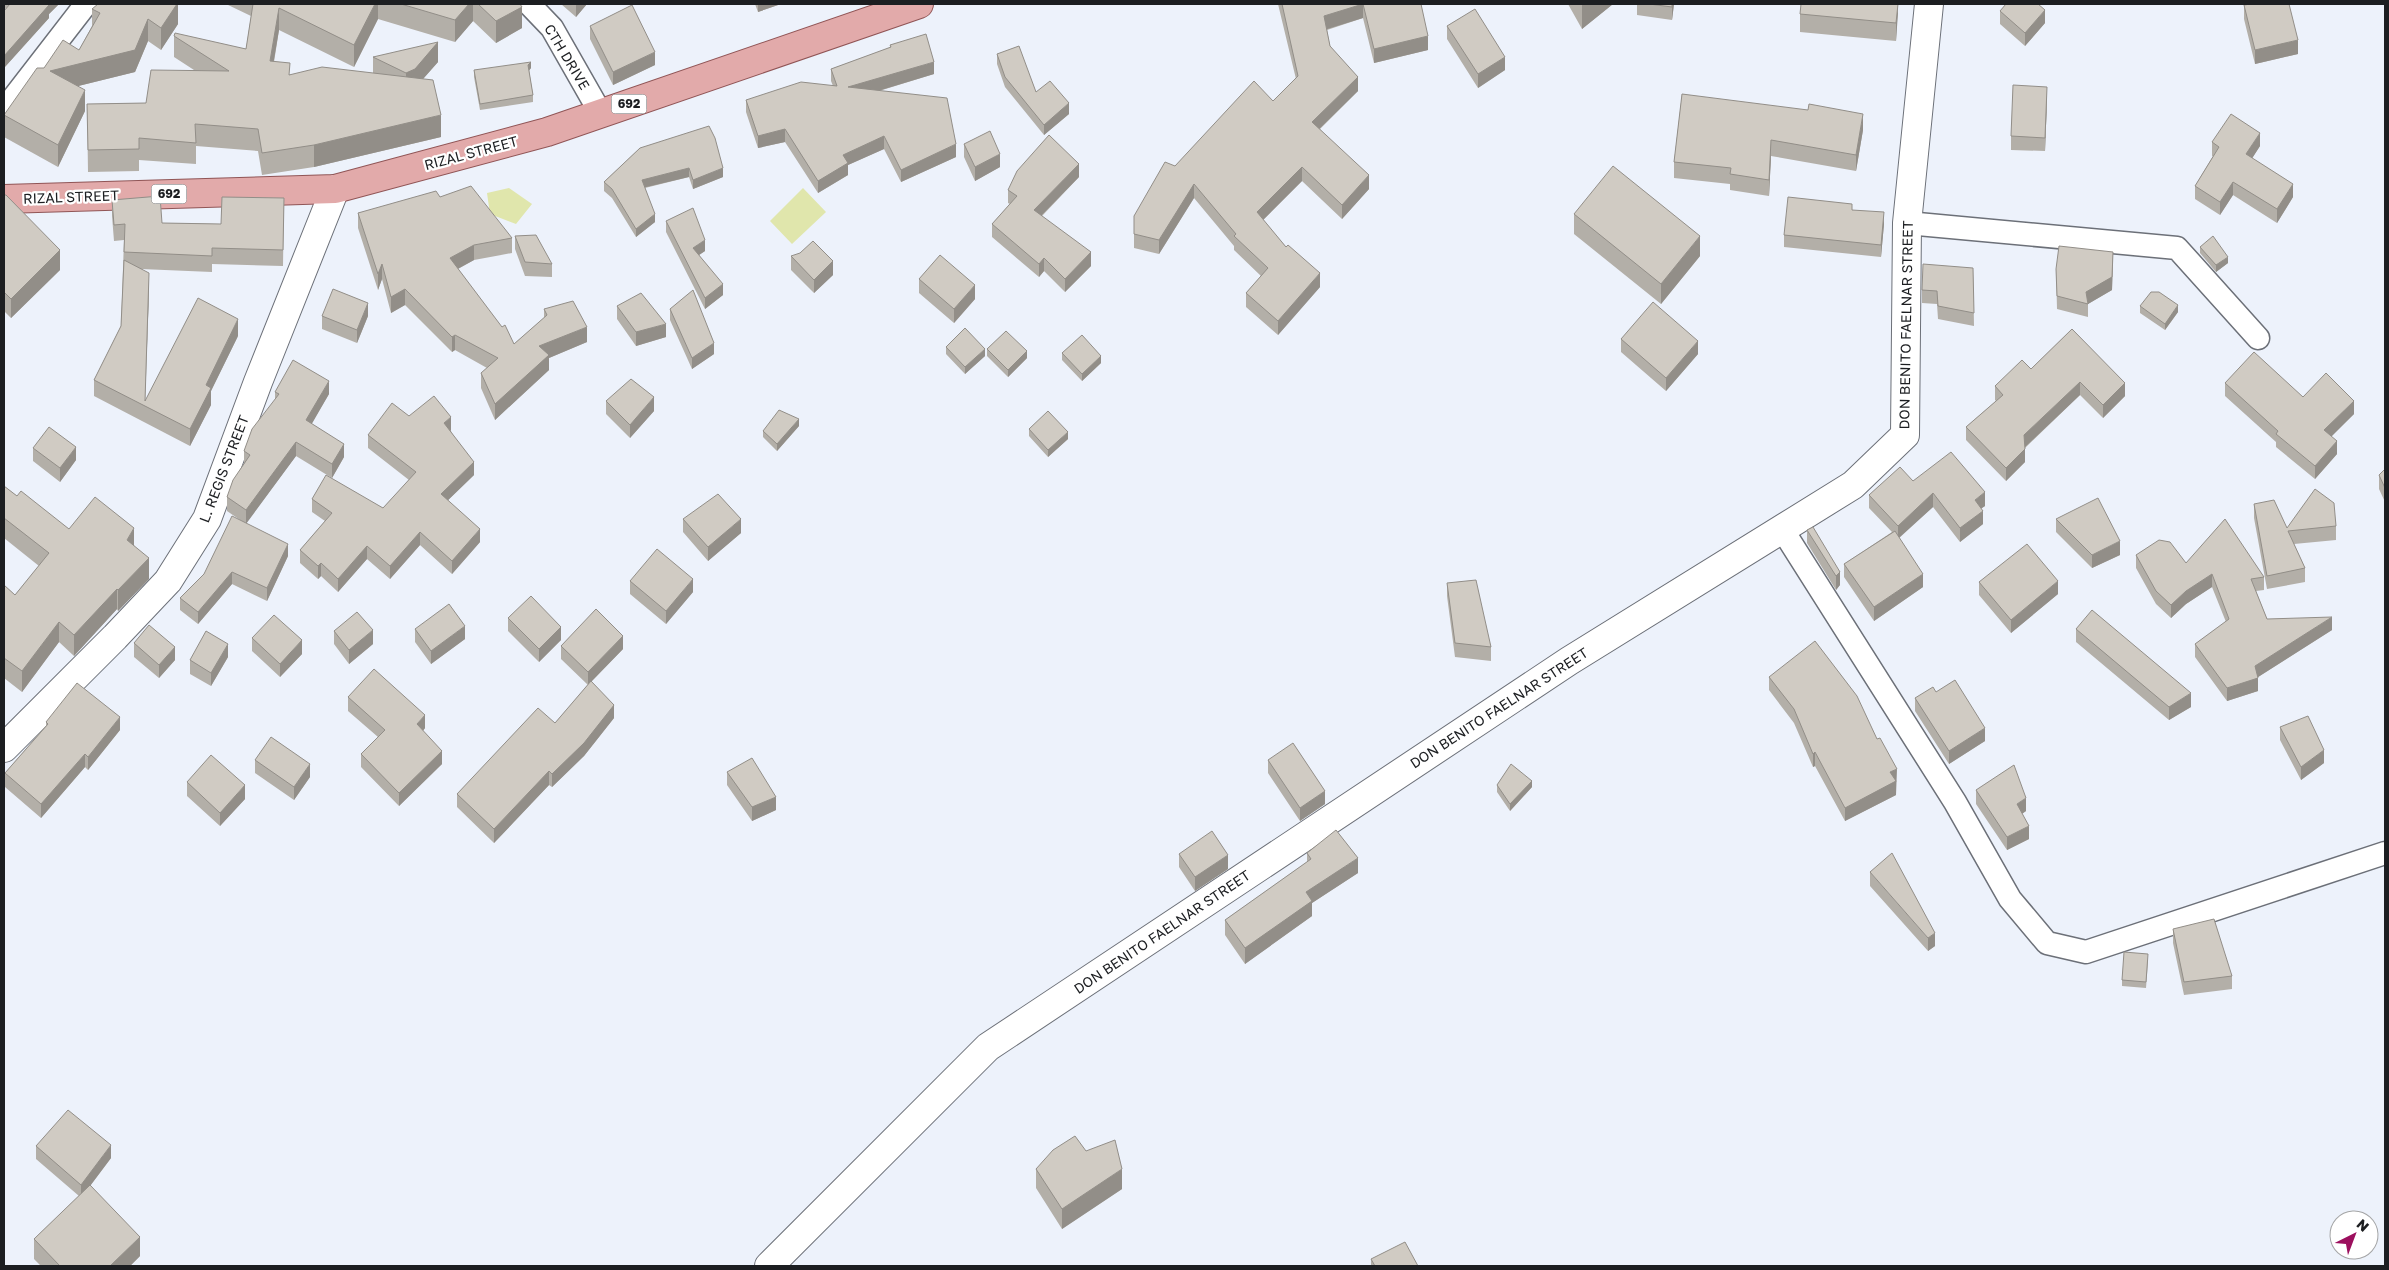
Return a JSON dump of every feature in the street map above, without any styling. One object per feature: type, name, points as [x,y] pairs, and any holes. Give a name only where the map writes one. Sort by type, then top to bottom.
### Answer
[{"type":"main road","name":"RIZAL STREET","points":[[4,199],[335,189],[547,132],[919,4]]},
{"type":"street","points":[[4,110],[86,4]]},
{"type":"street","name":"CTH DRIVE","points":[[530,4],[552,28],[601,114]]},
{"type":"street","name":"DON BENITO FAELNAR STREET","points":[[769,1266],[988,1047],[1569,661],[1853,485],[1905,435],[1906,223],[1929,4]]},
{"type":"street","name":"L. REGIS STREET","points":[[4,748],[168,581],[207,519],[258,382],[335,189]]},
{"type":"street","points":[[1906,223],[2177,248],[2258,338]]},
{"type":"street","points":[[1782,529],[1955,802],[2010,898],[2047,943],[2086,952],[2385,853]]},
{"type":"green space","points":[[509,188],[532,204],[516,224],[490,214],[487,193]]},
{"type":"green space","points":[[803,188],[826,212],[792,244],[770,221]]},
{"type":"building","points":[[10,4],[49,5],[4,56],[4,11]]},
{"type":"building","points":[[98,4],[177,4],[161,28],[148,19],[135,50],[50,71],[85,90],[58,145],[4,115],[37,68],[44,68],[63,40],[79,50],[100,13],[92,9]]},
{"type":"building","points":[[253,4],[375,4],[354,45],[279,8],[270,61],[290,63],[289,75],[322,67],[433,80],[441,115],[314,145],[262,153],[258,129],[195,124],[196,143],[139,138],[139,149],[88,150],[87,104],[146,103],[151,70],[229,71],[174,36],[175,33],[246,49]]},
{"type":"building","points":[[401,4],[469,4],[455,20]]},
{"type":"building","points":[[478,4],[520,4],[522,7],[496,21]]},
{"type":"building","points":[[1282,4],[1363,4],[1324,16],[1330,46],[1358,77],[1312,122],[1369,175],[1342,205],[1302,167],[1257,212],[1286,247],[1288,245],[1320,273],[1278,321],[1246,293],[1268,268],[1234,236],[1236,234],[1194,184],[1159,240],[1134,234],[1134,216],[1165,162],[1175,166],[1254,81],[1273,101],[1298,76]]},
{"type":"building","points":[[1363,4],[1421,4],[1428,36],[1374,49]]},
{"type":"building","points":[[1649,4],[1672,4],[1672,7]]},
{"type":"building","points":[[1801,4],[1898,4],[1896,23],[1800,14]]},
{"type":"building","points":[[2006,4],[2038,4],[2045,10],[2025,33],[2000,11]]},
{"type":"building","points":[[2289,4],[2298,40],[2255,50],[2244,5]]},
{"type":"building","points":[[632,5],[655,52],[613,72],[590,26]]},
{"type":"building","points":[[1475,9],[1505,57],[1478,74],[1447,26]]},
{"type":"building","points":[[926,34],[934,62],[848,87],[947,98],[956,144],[901,170],[884,136],[843,155],[848,163],[818,181],[785,129],[758,136],[746,100],[801,82],[837,86],[831,69],[891,47],[890,45]]},
{"type":"building","points":[[438,42],[415,69],[406,73],[373,57]]},
{"type":"building","points":[[1019,46],[1036,92],[1050,81],[1069,103],[1044,125],[1005,77],[997,54]]},
{"type":"building","points":[[531,62],[528,65],[533,95],[480,104],[474,70]]},
{"type":"building","points":[[2013,85],[2047,87],[2045,138],[2011,136]]},
{"type":"building","points":[[1682,94],[1808,110],[1809,104],[1863,114],[1856,155],[1771,140],[1769,180],[1730,174],[1731,168],[1674,162]]},
{"type":"building","points":[[2231,114],[2260,133],[2246,154],[2293,184],[2277,209],[2233,182],[2220,202],[2195,186],[2219,147],[2212,142]]},
{"type":"building","points":[[709,126],[715,138],[723,168],[693,180],[689,168],[642,180],[655,214],[636,229],[612,189],[604,182],[640,148]]},
{"type":"building","points":[[990,131],[1000,154],[975,167],[964,144]]},
{"type":"building","points":[[1049,135],[1079,164],[1034,210],[1091,252],[1065,279],[1044,258],[1039,264],[992,224],[1017,196],[1008,190],[1017,171]]},
{"type":"building","points":[[1613,166],[1700,236],[1661,284],[1574,214]]},
{"type":"building","points":[[471,186],[512,238],[474,245],[450,258],[502,327],[505,325],[514,344],[547,315],[544,309],[573,301],[587,327],[539,346],[549,355],[495,404],[481,373],[498,358],[455,335],[452,337],[405,289],[391,297],[382,264],[378,274],[358,213],[436,191],[440,197]]},
{"type":"building","points":[[4,195],[60,250],[11,299],[4,292]]},
{"type":"building","points":[[160,196],[162,223],[221,224],[222,197],[284,198],[283,250],[212,248],[212,256],[124,252],[125,224],[114,225],[112,200]]},
{"type":"building","points":[[1788,197],[1852,204],[1852,210],[1884,212],[1881,245],[1784,235]]},
{"type":"building","points":[[693,208],[705,240],[693,248],[723,284],[705,298],[666,221]]},
{"type":"building","points":[[536,235],[552,264],[525,262],[515,236]]},
{"type":"building","points":[[2213,236],[2228,257],[2216,265],[2200,247]]},
{"type":"building","points":[[813,241],[833,261],[814,280],[791,256],[800,253]]},
{"type":"building","points":[[2059,246],[2113,252],[2112,277],[2086,292],[2088,304],[2057,296],[2056,269]]},
{"type":"building","points":[[940,255],[975,285],[954,309],[919,279]]},
{"type":"building","points":[[124,260],[149,273],[145,401],[198,298],[238,319],[206,385],[211,388],[190,429],[94,380],[121,326]]},
{"type":"building","points":[[1923,264],[1973,268],[1974,313],[1938,306],[1937,291],[1922,290]]},
{"type":"building","points":[[333,289],[368,303],[357,330],[322,316]]},
{"type":"building","points":[[693,290],[714,343],[692,358],[670,309]]},
{"type":"building","points":[[2151,292],[2159,292],[2178,305],[2165,324],[2140,306]]},
{"type":"building","points":[[641,293],[666,324],[636,332],[617,306]]},
{"type":"building","points":[[1653,302],[1698,341],[1666,378],[1621,339]]},
{"type":"building","points":[[965,328],[985,349],[965,367],[946,347]]},
{"type":"building","points":[[2072,329],[2125,383],[2103,405],[2080,382],[2024,435],[2025,449],[2006,468],[1966,427],[2003,395],[1995,386],[2022,360],[2031,369]]},
{"type":"building","points":[[1006,331],[1027,351],[1008,370],[987,349]]},
{"type":"building","points":[[1082,335],[1101,356],[1082,374],[1062,353]]},
{"type":"building","points":[[2254,352],[2303,397],[2326,373],[2354,401],[2324,430],[2337,441],[2315,466],[2276,434],[2278,431],[2225,383]]},
{"type":"building","points":[[293,360],[329,381],[306,420],[344,444],[332,464],[296,442],[246,510],[227,497],[233,480],[250,455],[244,451],[252,429],[279,394],[275,392]]},
{"type":"building","points":[[631,379],[654,397],[630,425],[606,401]]},
{"type":"building","points":[[434,396],[451,417],[444,423],[474,462],[441,494],[480,529],[452,561],[420,532],[390,566],[367,546],[338,579],[321,563],[318,566],[300,550],[332,513],[312,499],[326,475],[383,508],[416,472],[368,435],[392,403],[409,416]]},
{"type":"building","points":[[779,410],[799,419],[777,444],[763,431]]},
{"type":"building","points":[[1048,411],[1068,432],[1048,450],[1029,429]]},
{"type":"building","points":[[49,427],[76,447],[60,468],[33,448]]},
{"type":"building","points":[[1951,452],[1985,492],[1975,500],[1983,511],[1960,528],[1933,493],[1898,526],[1869,495],[1900,467],[1913,481]]},
{"type":"building","points":[[2385,469],[2385,488],[2379,475]]},
{"type":"building","points":[[4,486],[17,496],[21,491],[69,529],[95,497],[134,528],[127,540],[149,558],[74,635],[59,622],[22,671],[4,658],[4,585],[15,595],[49,553],[4,518]]},
{"type":"building","points":[[2315,489],[2334,503],[2336,526],[2288,531],[2305,568],[2267,576],[2254,504],[2274,500],[2287,528]]},
{"type":"building","points":[[718,494],[741,519],[708,547],[683,519]]},
{"type":"building","points":[[2098,498],[2120,541],[2092,555],[2056,519]]},
{"type":"building","points":[[232,516],[288,544],[267,588],[232,572],[198,612],[180,598],[204,574]]},
{"type":"building","points":[[2225,519],[2264,577],[2251,579],[2267,619],[2332,617],[2255,666],[2258,678],[2227,688],[2195,644],[2229,619],[2212,574],[2186,591],[2171,605],[2156,591],[2136,555],[2159,540],[2170,542],[2186,563]]},
{"type":"building","points":[[1813,527],[1840,572],[1836,576],[1807,530]]},
{"type":"building","points":[[1895,531],[1923,574],[1874,607],[1844,564]]},
{"type":"building","points":[[2027,544],[2058,581],[2011,620],[1979,582]]},
{"type":"building","points":[[657,549],[693,579],[666,611],[630,581]]},
{"type":"building","points":[[1476,580],[1491,647],[1455,643],[1447,583]]},
{"type":"building","points":[[531,596],[561,627],[539,649],[508,618]]},
{"type":"building","points":[[449,604],[465,626],[431,651],[415,629]]},
{"type":"building","points":[[596,609],[623,636],[588,672],[561,646]]},
{"type":"building","points":[[2092,610],[2191,693],[2169,707],[2076,629]]},
{"type":"building","points":[[357,612],[373,630],[349,650],[334,631]]},
{"type":"building","points":[[274,615],[302,640],[280,664],[252,638]]},
{"type":"building","points":[[149,625],[175,647],[159,665],[134,643]]},
{"type":"building","points":[[206,631],[228,644],[211,673],[190,660]]},
{"type":"building","points":[[1815,641],[1857,696],[1877,739],[1880,738],[1897,769],[1890,772],[1896,781],[1845,808],[1815,752],[1813,754],[1794,709],[1769,677]]},
{"type":"building","points":[[374,669],[425,715],[417,724],[442,751],[399,793],[361,754],[385,730],[348,697]]},
{"type":"building","points":[[1955,680],[1985,728],[1949,751],[1915,698],[1933,687],[1936,692]]},
{"type":"building","points":[[591,681],[614,705],[584,743],[552,774],[549,771],[494,829],[457,794],[538,708],[555,723]]},
{"type":"building","points":[[77,683],[120,717],[88,757],[85,754],[41,804],[5,773],[48,724],[46,722]]},
{"type":"building","points":[[2308,716],[2324,750],[2301,767],[2280,727]]},
{"type":"building","points":[[271,737],[310,764],[294,787],[255,760]]},
{"type":"building","points":[[1293,743],[1325,791],[1300,808],[1268,760]]},
{"type":"building","points":[[211,755],[245,785],[220,813],[187,782]]},
{"type":"building","points":[[752,758],[776,797],[752,807],[727,772]]},
{"type":"building","points":[[1511,764],[1532,781],[1510,804],[1497,785]]},
{"type":"building","points":[[2014,765],[2026,798],[2017,804],[2029,826],[2007,837],[1976,790]]},
{"type":"building","points":[[1336,830],[1358,858],[1306,892],[1312,901],[1245,948],[1225,920],[1311,859],[1307,853]]},
{"type":"building","points":[[1212,831],[1228,855],[1195,877],[1179,854]]},
{"type":"building","points":[[1892,853],[1935,933],[1928,938],[1870,872]]},
{"type":"building","points":[[2214,919],[2232,976],[2184,982],[2173,929]]},
{"type":"building","points":[[2124,952],[2148,954],[2146,982],[2122,980]]},
{"type":"building","points":[[68,1110],[111,1145],[81,1185],[36,1146]]},
{"type":"building","points":[[1075,1136],[1086,1151],[1115,1140],[1122,1169],[1062,1209],[1036,1169],[1053,1150]]},
{"type":"building","points":[[90,1185],[140,1237],[110,1266],[60,1266],[34,1239]]},
{"type":"building","points":[[1405,1242],[1418,1266],[1375,1266],[1371,1259]]}]
